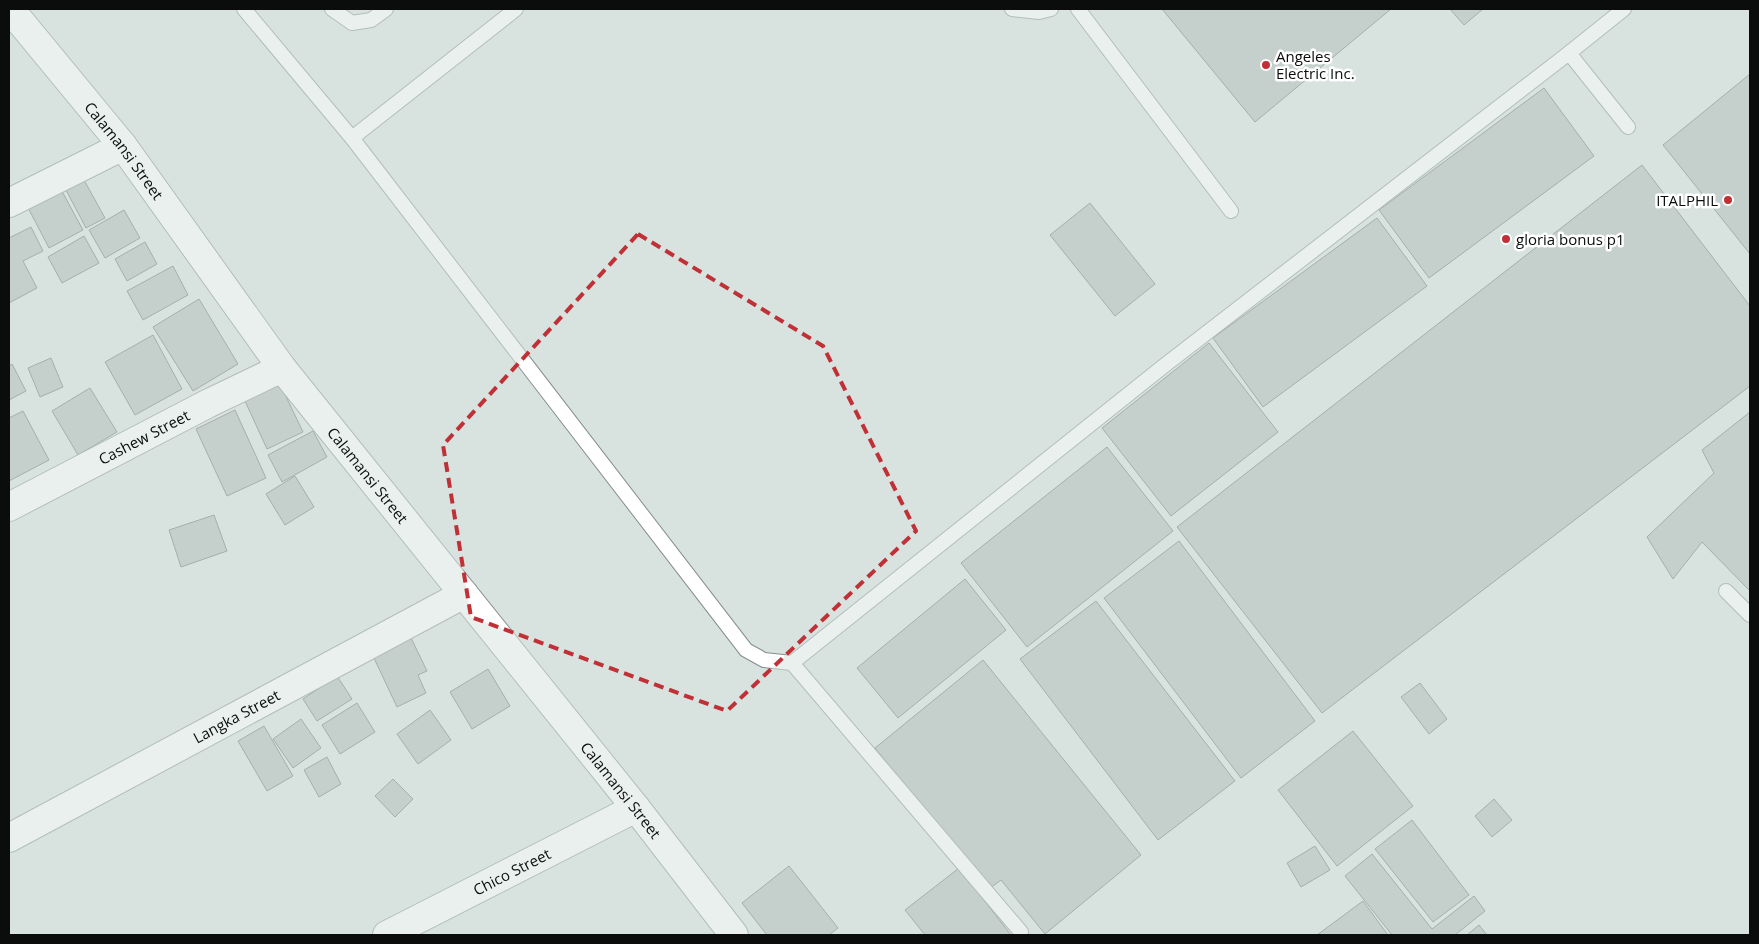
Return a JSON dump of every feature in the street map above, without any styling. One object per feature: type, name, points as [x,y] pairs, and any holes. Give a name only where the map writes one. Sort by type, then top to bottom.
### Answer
[{"type":"street","name":"Calamansi Street","points":[[10,9],[122,146],[282,368],[636,808],[734,935]]},
{"type":"street","points":[[9,203],[122,146]]},
{"type":"street","name":"Cashew Street","points":[[9,507],[209,403],[282,368]]},
{"type":"street","name":"Langka Street","points":[[9,838],[464,594]]},
{"type":"street","name":"Chico Street","points":[[386,935],[636,808]]},
{"type":"lane","points":[[244,9],[352,138],[746,650],[764,660],[792,663],[1021,932]]},
{"type":"lane","points":[[332,9],[352,23],[371,20],[386,9]]},
{"type":"lane","points":[[352,138],[516,9]]},
{"type":"lane","points":[[1012,9],[1039,12],[1051,9]]},
{"type":"lane","points":[[1078,9],[1231,210]]},
{"type":"lane","points":[[792,663],[1165,365],[1569,54],[1624,9]]},
{"type":"lane","points":[[1569,54],[1628,127]]},
{"type":"lane","points":[[1726,591],[1750,614]]},
{"type":"highlighted area","points":[[638,234],[823,346],[916,531],[727,711],[471,617],[443,445]]},
{"type":"building","name":"Angeles Electric Inc.","points":[[1162,9],[1391,9],[1255,122]]},
{"type":"building","points":[[1450,9],[1483,9],[1464,25]]},
{"type":"building","name":"ITALPHIL","points":[[1750,74],[1750,254],[1663,145]]},
{"type":"building","points":[[1544,88],[1594,156],[1429,278],[1379,210]]},
{"type":"building","points":[[1642,165],[1750,306],[1750,386],[1322,713],[1177,527]]},
{"type":"building","points":[[84,180],[105,218],[86,228],[66,190]]},
{"type":"building","points":[[57,182],[83,230],[49,248],[24,200]]},
{"type":"building","points":[[1090,203],[1155,284],[1115,316],[1050,235]]},
{"type":"building","points":[[124,210],[140,238],[105,258],[89,230]]},
{"type":"building","points":[[1377,218],[1427,286],[1263,407],[1213,338]]},
{"type":"building","points":[[31,227],[43,251],[23,261],[37,288],[9,303],[9,238]]},
{"type":"building","points":[[84,236],[99,263],[62,283],[48,257]]},
{"type":"building","points":[[145,242],[157,264],[127,281],[115,259]]},
{"type":"building","points":[[173,266],[188,295],[143,320],[127,291]]},
{"type":"building","points":[[199,299],[238,364],[193,391],[153,327]]},
{"type":"building","points":[[153,335],[182,389],[135,415],[105,362]]},
{"type":"building","points":[[1209,343],[1278,432],[1171,516],[1102,428]]},
{"type":"building","points":[[51,358],[63,387],[40,397],[28,368]]},
{"type":"building","points":[[12,364],[26,391],[9,400],[9,366]]},
{"type":"building","points":[[280,384],[303,432],[267,449],[245,401]]},
{"type":"building","points":[[90,388],[117,432],[78,455],[52,411]]},
{"type":"building","points":[[235,410],[266,478],[227,496],[196,429]]},
{"type":"building","points":[[23,411],[49,460],[9,481],[9,418]]},
{"type":"building","points":[[1750,412],[1750,591],[1702,542],[1673,579],[1647,537],[1714,473],[1702,450]]},
{"type":"building","points":[[313,431],[327,457],[282,482],[268,455]]},
{"type":"building","points":[[1107,447],[1173,531],[1027,647],[961,563]]},
{"type":"building","points":[[295,476],[314,507],[285,525],[266,494]]},
{"type":"building","points":[[214,515],[227,551],[181,567],[169,530]]},
{"type":"building","points":[[1179,541],[1315,721],[1241,778],[1104,598]]},
{"type":"building","points":[[965,579],[1006,630],[898,718],[857,668]]},
{"type":"building","points":[[1096,601],[1235,781],[1158,840],[1020,659]]},
{"type":"building","points":[[411,638],[427,671],[418,675],[426,693],[397,707],[373,656]]},
{"type":"building","points":[[983,660],[1141,855],[1045,934],[1001,880],[989,889],[875,748]]},
{"type":"building","points":[[488,669],[510,706],[472,729],[450,692]]},
{"type":"building","points":[[337,676],[352,699],[317,721],[303,699]]},
{"type":"building","points":[[1420,683],[1447,719],[1429,734],[1401,697]]},
{"type":"building","points":[[357,703],[375,732],[340,754],[322,725]]},
{"type":"building","points":[[430,710],[451,740],[418,764],[397,734]]},
{"type":"building","points":[[301,719],[321,748],[293,768],[273,739]]},
{"type":"building","points":[[264,726],[293,776],[267,791],[238,741]]},
{"type":"building","points":[[1353,731],[1413,806],[1337,866],[1278,790]]},
{"type":"building","points":[[327,757],[341,784],[319,797],[304,770]]},
{"type":"building","points":[[393,779],[413,799],[395,817],[375,796]]},
{"type":"building","points":[[1494,799],[1512,820],[1492,837],[1475,816]]},
{"type":"building","points":[[1412,820],[1469,895],[1433,922],[1375,849]]},
{"type":"building","points":[[1315,846],[1330,870],[1301,887],[1287,863]]},
{"type":"building","points":[[1372,854],[1432,929],[1474,896],[1485,911],[1455,935],[1392,935],[1345,876]]},
{"type":"building","points":[[789,866],[838,928],[829,935],[767,935],[742,903]]},
{"type":"building","points":[[959,868],[1011,935],[925,935],[905,910]]},
{"type":"building","points":[[1363,901],[1388,935],[1317,935]]},
{"type":"building","points":[[1479,925],[1487,935],[1467,935]]},
{"type":"place","name":"Angeles Electric Inc.","points":[[1266,65]]},
{"type":"place","name":"ITALPHIL","points":[[1728,200]]},
{"type":"place","name":"gloria bonus p1","points":[[1506,239]]}]
